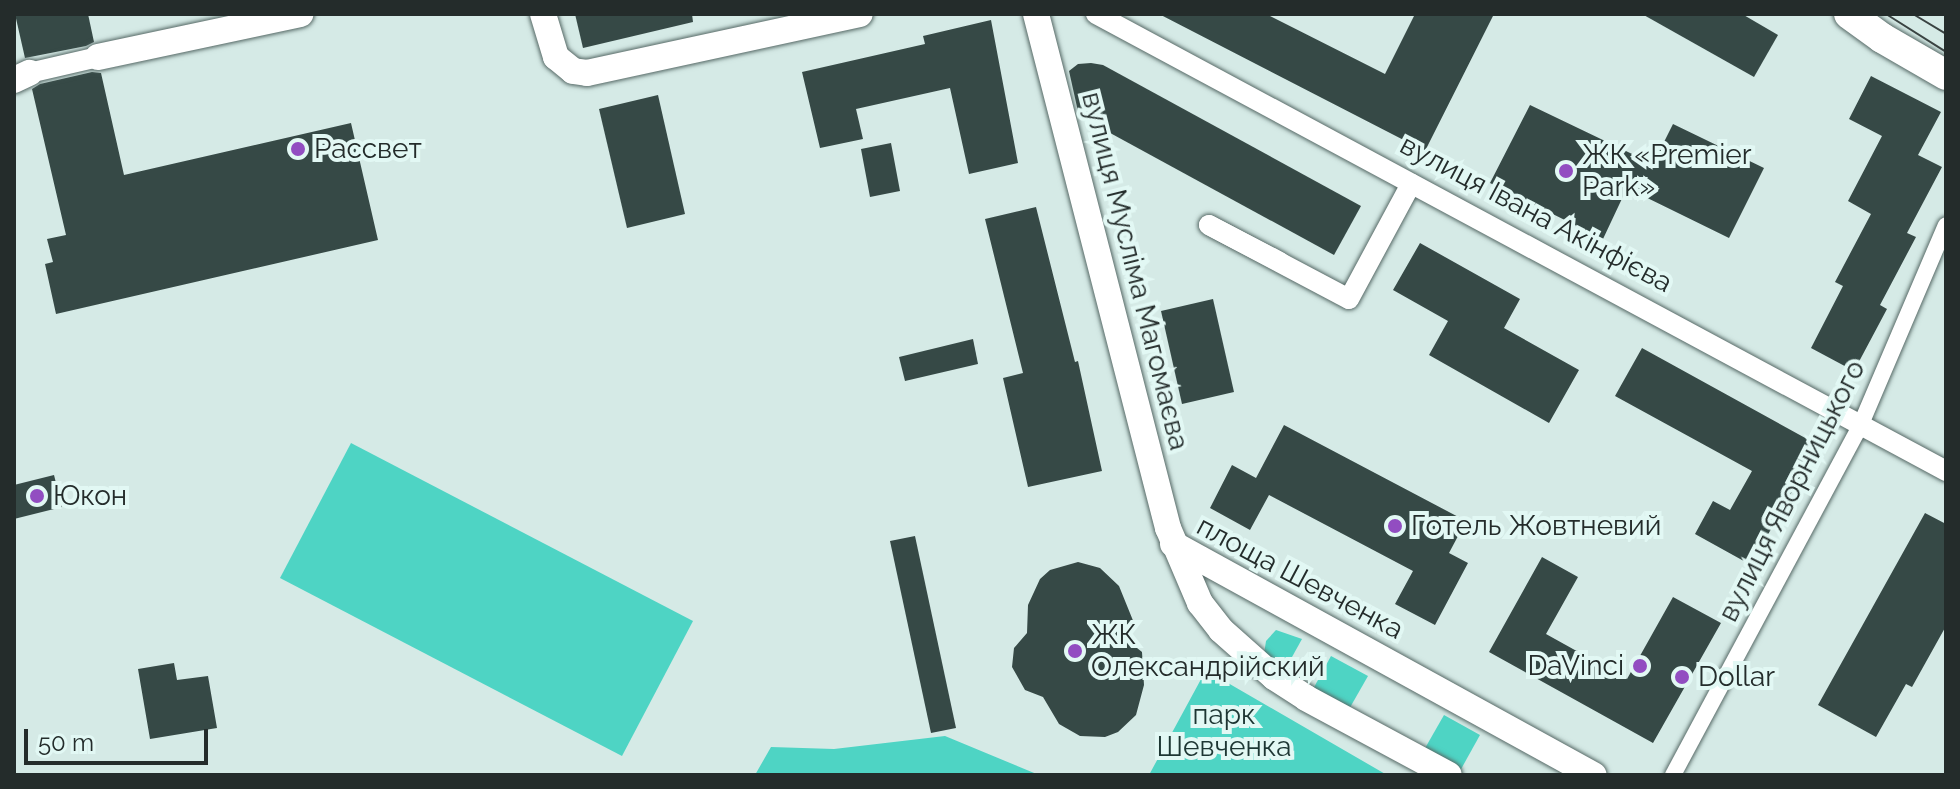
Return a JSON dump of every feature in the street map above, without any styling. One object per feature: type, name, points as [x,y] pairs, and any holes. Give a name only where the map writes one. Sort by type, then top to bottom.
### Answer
[{"type":"main road","points":[[1849,14],[1882,38],[1946,75]]},
{"type":"street","points":[[20,75],[300,14]]},
{"type":"street","points":[[543,14],[553,48],[563,65],[573,71],[602,72],[860,14]]},
{"type":"street","name":"вулиця Мусліма Магомаєва","points":[[1036,14],[1173,544]]},
{"type":"street","name":"вулиця Івана Акінфієва","points":[[1096,14],[1946,471]]},
{"type":"street","points":[[1280,262],[1209,225],[1349,299],[1411,184]]},
{"type":"street","name":"вулиця Яворницького","points":[[1673,775],[1861,424],[1946,225]]},
{"type":"street","name":"площа Шевченка","points":[[1173,544],[1200,603],[1246,654],[1306,698],[1449,775]]},
{"type":"street","name":"площа Шевченка","points":[[1173,544],[1594,775]]},
{"type":"green space","points":[[351,443],[693,621],[622,756],[280,578]]},
{"type":"green space","points":[[1276,630],[1302,639],[1282,675],[1264,654],[1266,641]]},
{"type":"green space","points":[[1331,656],[1368,676],[1348,711],[1312,691]]},
{"type":"green space","name":"парк Шевченка","points":[[1206,670],[1209,672],[1387,775],[1149,775]]},
{"type":"green space","points":[[1444,715],[1480,735],[1460,771],[1424,750]]},
{"type":"green space","points":[[945,736],[1039,775],[755,775],[771,747],[834,749]]},
{"type":"building","points":[[15,14],[88,14],[94,42],[25,58]]},
{"type":"building","points":[[575,14],[692,14],[693,22],[583,48]]},
{"type":"building","points":[[1159,14],[1266,14],[1385,74],[1415,14],[1494,14],[1425,151]]},
{"type":"building","points":[[1642,14],[1742,14],[1778,35],[1754,77]]},
{"type":"building","points":[[991,20],[1018,163],[969,174],[950,88],[856,109],[863,139],[820,148],[802,72],[925,44],[923,36]]},
{"type":"building","points":[[1078,64],[1103,65],[1361,206],[1334,255],[1079,116],[1069,71]]},
{"type":"building","name":"Рассвет","points":[[92,72],[101,73],[124,175],[351,123],[378,240],[56,314],[45,264],[53,262],[47,239],[66,235],[32,89],[40,84]]},
{"type":"building","points":[[1871,76],[1941,112],[1918,155],[1942,167],[1907,233],[1916,237],[1880,305],[1887,309],[1854,371],[1811,348],[1843,286],[1835,282],[1871,214],[1848,201],[1882,136],[1849,119]]},
{"type":"building","points":[[658,95],[685,214],[627,228],[599,109]]},
{"type":"building","points":[[1530,105],[1653,164],[1673,124],[1764,168],[1729,238],[1627,188],[1603,239],[1490,183]]},
{"type":"building","points":[[891,143],[900,191],[870,197],[861,149]]},
{"type":"building","points":[[1036,207],[1075,362],[1078,361],[1102,471],[1028,487],[1003,378],[1023,373],[985,219]]},
{"type":"building","points":[[1420,243],[1520,299],[1504,328],[1579,370],[1549,423],[1429,355],[1448,321],[1393,290]]},
{"type":"building","points":[[1213,299],[1234,392],[1182,404],[1161,311]]},
{"type":"building","points":[[973,339],[978,364],[905,381],[899,357]]},
{"type":"building","points":[[1642,348],[1818,445],[1751,565],[1695,534],[1713,501],[1730,510],[1752,471],[1615,396]]},
{"type":"building","name":"Готель Жовтневий","points":[[1284,425],[1466,521],[1449,553],[1468,563],[1435,625],[1395,604],[1413,571],[1269,495],[1250,530],[1210,508],[1232,465],[1256,478]]},
{"type":"building","name":"Юкон","points":[[54,475],[62,507],[14,519],[14,485]]},
{"type":"building","points":[[1925,513],[1946,524],[1946,626],[1912,687],[1906,684],[1876,737],[1818,705]]},
{"type":"building","points":[[915,536],[956,728],[931,733],[890,541]]},
{"type":"building","points":[[1542,557],[1578,577],[1546,634],[1627,679],[1673,597],[1721,623],[1653,743],[1489,652]]},
{"type":"building","name":"ЖК Олександрійский","points":[[1078,562],[1100,568],[1119,586],[1134,623],[1112,628],[1142,652],[1144,685],[1136,715],[1118,732],[1105,737],[1080,736],[1059,724],[1043,697],[1025,690],[1012,667],[1014,648],[1027,633],[1028,605],[1040,579],[1050,570]]},
{"type":"building","points":[[174,663],[177,680],[208,676],[217,728],[150,739],[138,669]]},
{"type":"tram line","points":[[1886,14],[1946,52]]},
{"type":"tram line","points":[[1913,14],[1946,34]]},
{"type":"place","name":"Рассвет","points":[[298,149]]},
{"type":"place","name":"ЖК «Premier Park»","points":[[1566,171]]},
{"type":"place","name":"Юкон","points":[[37,496]]},
{"type":"place","name":"Готель Жовтневий","points":[[1395,526]]},
{"type":"place","name":"ЖК Олександрійский","points":[[1075,651]]},
{"type":"place","name":"DaVinci","points":[[1640,666]]},
{"type":"place","name":"Dollar","points":[[1682,677]]}]
